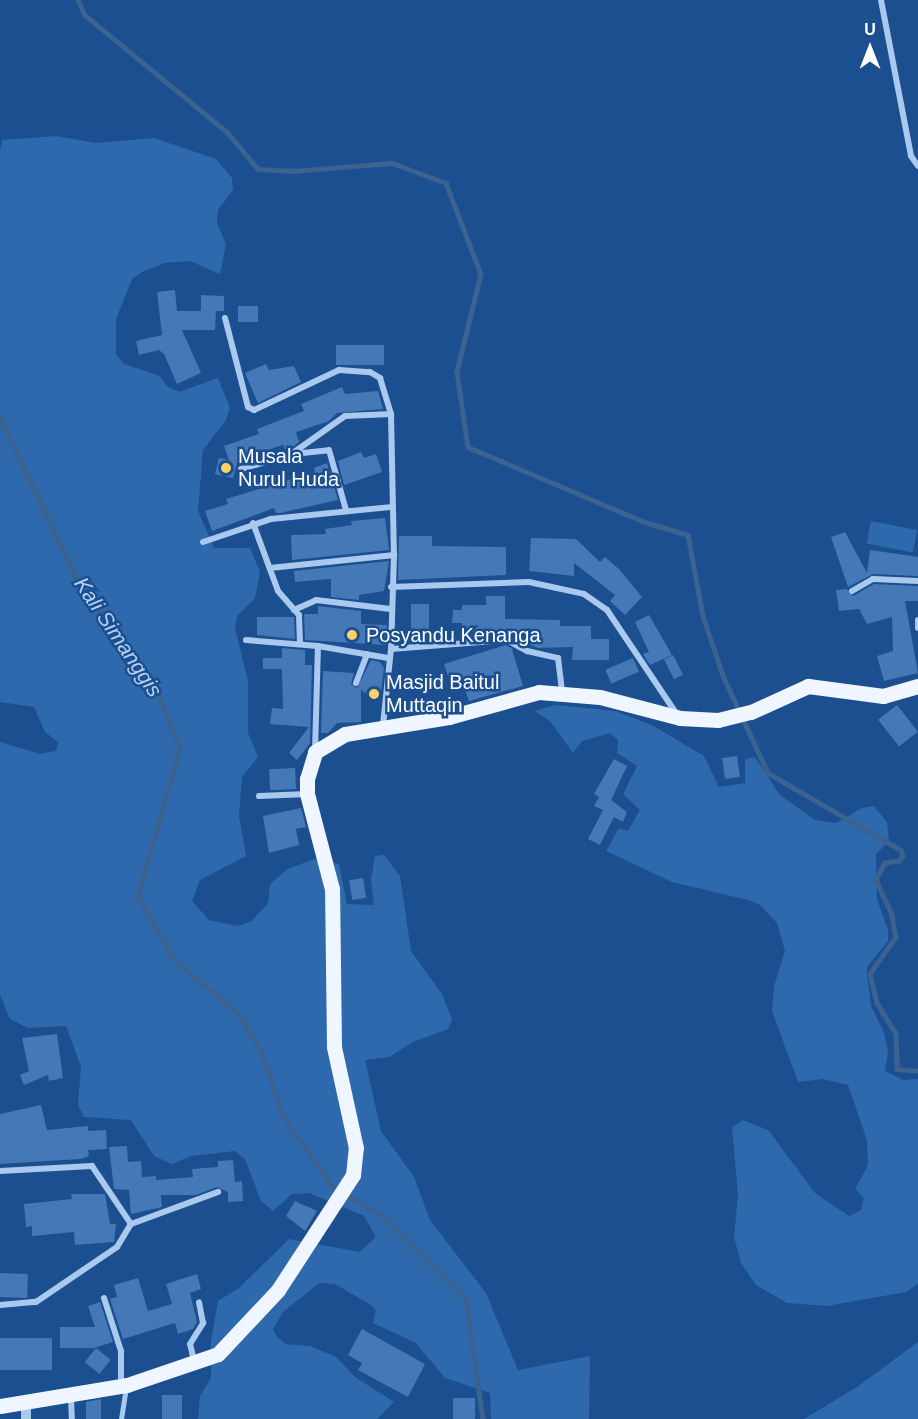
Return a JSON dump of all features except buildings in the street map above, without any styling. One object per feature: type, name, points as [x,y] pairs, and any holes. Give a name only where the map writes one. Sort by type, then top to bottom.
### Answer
[{"type":"main road","points":[[0,1406],[124,1386],[194,1364],[230,1346],[278,1290],[353,1175],[356,1148],[334,1047],[332,889],[307,794],[307,779],[315,752],[345,734],[449,717],[517,696],[562,693],[600,697],[680,718],[718,720],[751,711],[808,686],[883,696],[918,686]]},
{"type":"street","points":[[881,0],[911,156],[918,166]]},
{"type":"street","points":[[225,318],[248,407],[260,408],[339,370],[355,369],[376,374],[380,378],[391,414],[394,555],[390,609],[391,649],[388,658],[383,726]]},
{"type":"street","points":[[290,455],[345,416],[391,414]]},
{"type":"street","points":[[241,469],[290,455],[329,450],[346,510]]},
{"type":"street","points":[[202,542],[253,523],[346,510],[392,507]]},
{"type":"street","points":[[253,523],[279,591],[299,615],[300,643]]},
{"type":"street","points":[[270,568],[394,555]]},
{"type":"street","points":[[852,591],[873,579],[918,581]]},
{"type":"street","points":[[391,587],[529,582],[584,594],[607,610],[680,718]]},
{"type":"street","points":[[294,610],[316,600],[390,609]]},
{"type":"street","points":[[918,621],[918,628]]},
{"type":"street","points":[[246,640],[300,643],[388,658]]},
{"type":"street","points":[[391,649],[507,640],[527,651],[552,653],[558,658],[562,693]]},
{"type":"street","points":[[315,752],[318,646]]},
{"type":"street","points":[[356,683],[367,654]]},
{"type":"street","points":[[259,796],[307,794]]},
{"type":"street","points":[[0,1171],[92,1166],[131,1224]]},
{"type":"street","points":[[0,1305],[36,1302],[117,1246],[131,1224],[218,1192]]},
{"type":"street","points":[[104,1298],[121,1351],[124,1386]]},
{"type":"street","points":[[194,1364],[190,1344],[203,1323],[199,1302]]},
{"type":"street","points":[[71,1395],[72,1419]]},
{"type":"street","points":[[26,1402],[26,1419]]},
{"type":"lane","points":[[121,1419],[124,1386]]},
{"type":"shaded area","points":[[57,136],[95,143],[154,138],[216,159],[232,178],[233,190],[218,210],[217,223],[226,244],[220,274],[190,261],[165,263],[142,272],[132,279],[116,319],[116,354],[124,364],[160,376],[167,386],[179,392],[218,378],[230,408],[226,420],[203,450],[198,511],[214,548],[250,548],[260,572],[255,598],[237,616],[235,628],[248,681],[248,733],[258,757],[242,777],[239,816],[246,856],[200,880],[192,901],[209,920],[238,926],[252,921],[268,903],[270,884],[288,869],[314,859],[339,864],[347,904],[374,905],[371,880],[375,856],[384,855],[400,876],[411,951],[442,994],[452,1019],[448,1029],[413,1042],[389,1057],[365,1060],[381,1131],[414,1177],[430,1220],[486,1293],[518,1370],[590,1356],[589,1419],[491,1419],[490,1393],[445,1378],[416,1343],[373,1323],[376,1310],[371,1305],[335,1284],[319,1283],[283,1312],[273,1329],[276,1335],[285,1344],[310,1346],[336,1357],[355,1377],[394,1402],[377,1419],[198,1419],[200,1396],[211,1378],[211,1341],[218,1301],[239,1288],[289,1239],[360,1252],[376,1237],[364,1216],[309,1193],[292,1194],[273,1211],[261,1201],[245,1159],[235,1151],[191,1156],[172,1164],[154,1156],[131,1120],[84,1117],[78,1105],[81,1067],[66,1026],[28,1028],[10,1019],[0,995],[0,742],[40,754],[56,751],[58,742],[45,732],[34,707],[0,702],[0,151],[2,140]]},
{"type":"shaded area","points":[[871,521],[917,530],[913,553],[867,544]]},
{"type":"shaded area","points":[[556,705],[615,711],[652,725],[704,756],[719,787],[745,783],[745,759],[755,757],[780,795],[815,820],[836,823],[862,808],[874,806],[887,822],[889,841],[876,854],[877,899],[888,930],[888,941],[867,967],[867,973],[871,1006],[884,1032],[888,1052],[885,1071],[903,1080],[918,1079],[918,1284],[906,1292],[827,1306],[787,1303],[756,1285],[741,1263],[734,1237],[738,1196],[732,1127],[743,1120],[768,1130],[815,1193],[849,1216],[861,1210],[864,1198],[855,1189],[868,1165],[867,1140],[848,1085],[823,1079],[798,1082],[772,1011],[774,986],[785,951],[777,923],[760,905],[748,900],[672,882],[606,851],[619,828],[628,831],[640,810],[623,794],[637,766],[617,753],[618,740],[610,733],[582,741],[573,753],[550,721],[534,711]]},
{"type":"shaded area","points":[[918,1342],[918,1419],[804,1419],[857,1387]]},
{"type":"waterway","points":[[78,0],[85,15],[227,132],[258,169],[292,171],[392,163],[446,183],[481,274],[457,372],[468,447],[645,522],[688,535],[703,616],[724,678],[768,773],[901,850],[903,856],[899,861],[885,863],[876,880],[892,915],[896,937],[870,974],[877,1003],[896,1034],[897,1069],[918,1071]]},
{"type":"waterway","name":"Kali Simanggis","points":[[0,417],[79,583],[155,685],[180,749],[138,896],[174,960],[238,1013],[262,1052],[283,1116],[333,1187],[380,1214],[466,1300],[483,1419]]},
{"type":"place","name":"Musala Nurul Huda","points":[[226,468]]},
{"type":"place","name":"Posyandu Kenanga","points":[[352,635]]},
{"type":"place","name":"Masjid Baitul Muttaqin","points":[[374,694]]}]
